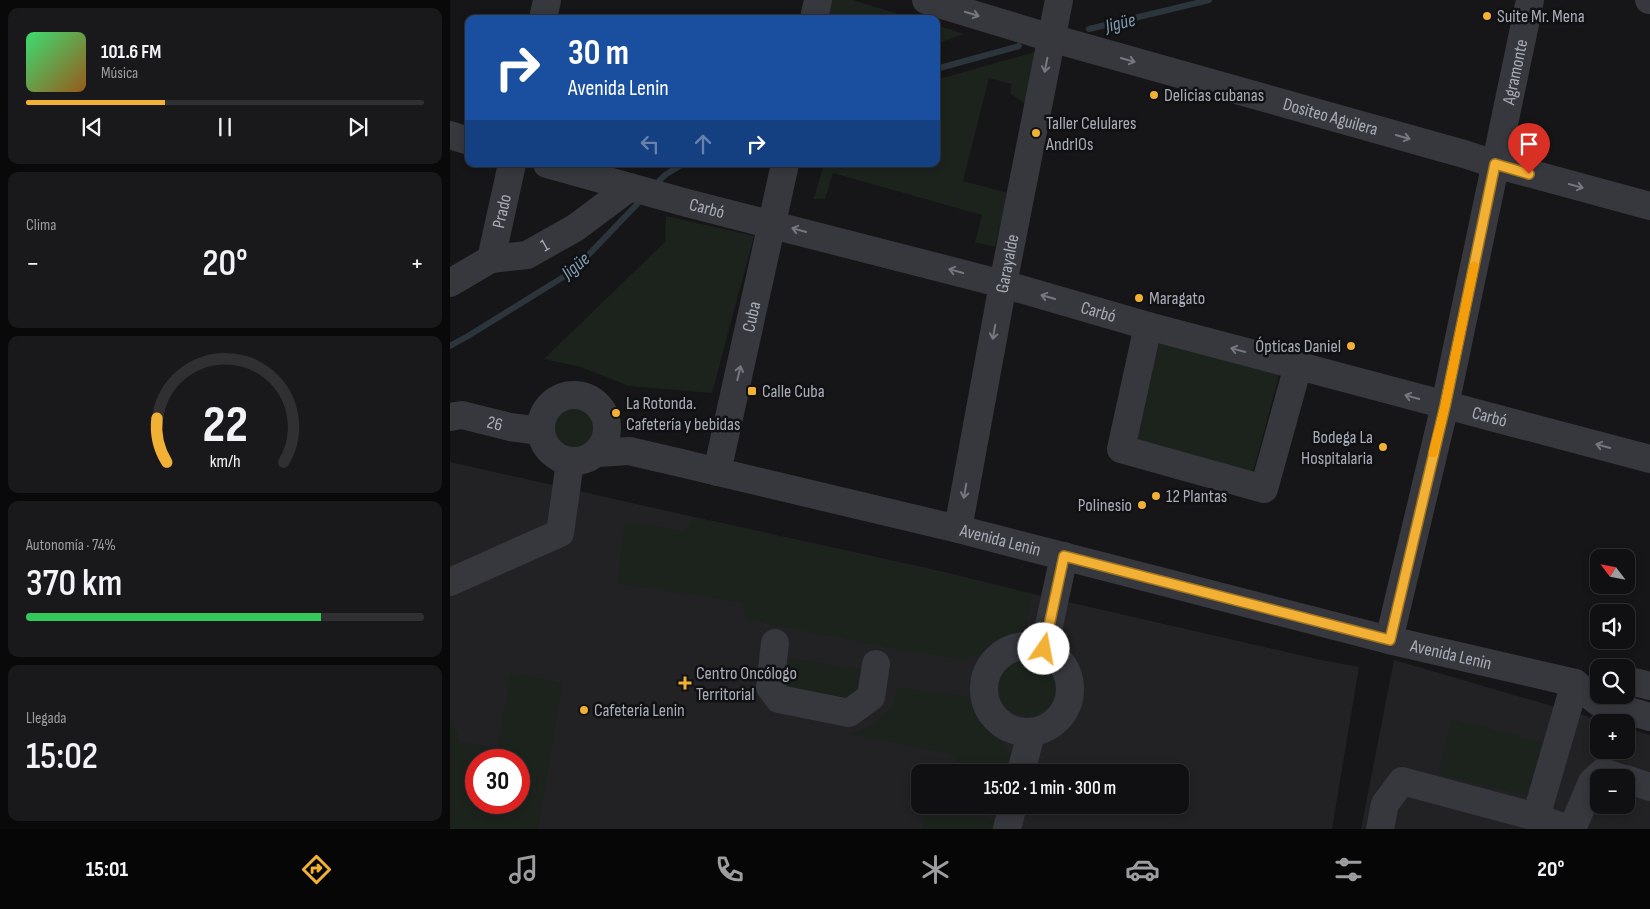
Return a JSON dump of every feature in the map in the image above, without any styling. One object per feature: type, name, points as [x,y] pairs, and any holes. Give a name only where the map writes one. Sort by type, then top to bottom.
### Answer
[{"type":"street","points":[[544,15],[547,0]]},
{"type":"street","points":[[815,15],[818,0]]},
{"type":"street","name":"Dositeo Aguilera","points":[[926,0],[1051,38],[1650,206]]},
{"type":"street","name":"Garayalde","points":[[958,529],[1003,284],[1059,0]]},
{"type":"street","name":"Agramonte","points":[[1390,640],[1445,406],[1530,0]]},
{"type":"street","points":[[450,136],[465,140]]},
{"type":"street","name":"Prado","points":[[492,259],[511,167]]},
{"type":"street","name":"Carbó","points":[[558,167],[687,203],[1003,284],[1148,326],[1650,459]]},
{"type":"street","name":"Cuba","points":[[717,472],[784,167]]},
{"type":"street","name":"1","points":[[450,283],[492,259],[527,255],[575,228],[630,187]]},
{"type":"street","points":[[1148,326],[1121,449],[1264,489],[1298,366]]},
{"type":"street","points":[[450,582],[560,533],[570,462],[559,459],[550,452],[543,442],[540,431],[541,420],[546,409],[554,401],[576,394],[588,397],[604,413],[608,424],[629,451]]},
{"type":"street","name":"26","points":[[450,417],[462,415],[510,427],[540,431]]},
{"type":"street","points":[[597,453],[604,444],[608,424]]},
{"type":"street","name":"Avenida Lenin","points":[[570,462],[580,462],[597,453],[629,451],[958,529],[1390,640],[1587,680],[1598,702],[1650,717]]},
{"type":"street","points":[[1044,649],[1064,556]]},
{"type":"street","points":[[775,643],[770,687],[779,699],[849,713],[871,698],[876,664]]},
{"type":"street","points":[[1020,646],[1044,649],[1058,658],[1067,671],[1071,690],[1068,704],[1059,718],[1045,728],[1031,734],[1014,731],[997,721],[985,702],[983,686],[989,668],[994,660],[1007,650],[1020,646]]},
{"type":"street","points":[[1536,818],[1587,680]]},
{"type":"street","points":[[1635,682],[1650,686]]},
{"type":"street","points":[[1023,764],[1031,734]]},
{"type":"street","points":[[1380,829],[1385,804],[1402,781],[1536,818],[1567,829]]},
{"type":"street","points":[[1635,782],[1650,787]]},
{"type":"street","points":[[1572,829],[1590,787]]},
{"type":"street","points":[[1007,829],[1011,814]]},
{"type":"shaded area","points":[[825,0],[853,0],[901,15],[822,15]]},
{"type":"shaded area","points":[[940,26],[964,34],[940,43]]},
{"type":"shaded area","points":[[1045,49],[1033,108],[1010,94],[1012,84],[989,78],[963,181],[1008,193],[995,247],[975,242],[982,215],[833,173],[825,199],[814,199],[823,167],[940,167],[940,79]]},
{"type":"shaded area","points":[[666,216],[754,236],[712,393],[629,386],[581,367],[544,359],[665,242]]},
{"type":"shaded area","points":[[1159,335],[1281,368],[1251,480],[1133,444]]},
{"type":"shaded area","points":[[574,405],[587,409],[593,415],[597,428],[593,441],[587,447],[574,451],[561,447],[555,441],[551,428],[555,415],[561,409]]},
{"type":"shaded area","points":[[450,462],[940,571],[1321,660],[1359,667],[1332,829],[450,829]]},
{"type":"shaded area","points":[[694,517],[1033,594],[1025,629],[1008,640],[977,655],[963,659],[900,650],[745,619],[743,603],[617,583],[625,522],[684,531]]},
{"type":"shaded area","points":[[786,658],[863,669],[860,685],[849,703],[788,694],[781,682]]},
{"type":"shaded area","points":[[1021,660],[1033,660],[1047,668],[1055,682],[1053,699],[1047,708],[1033,716],[1021,716],[1011,711],[1004,704],[999,694],[999,682],[1004,672],[1011,665]]},
{"type":"shaded area","points":[[1394,660],[1590,717],[1590,759],[1635,759],[1635,731],[1650,735],[1650,829],[1361,829]]},
{"type":"shaded area","points":[[511,673],[563,683],[538,829],[450,829],[450,722],[454,723],[459,742],[497,748]]},
{"type":"shaded area","points":[[898,687],[968,697],[1016,760],[1016,764],[961,764],[947,753],[849,734],[873,725],[891,708]]},
{"type":"shaded area","points":[[1452,719],[1542,742],[1528,796],[1438,774]]},
{"type":"shaded area","points":[[925,814],[974,814],[1002,822],[1000,829],[922,829]]},
{"type":"waterway","name":"Jigüe","points":[[1089,29],[1209,0]]},
{"type":"waterway","name":"Jigüe","points":[[940,68],[1019,46]]},
{"type":"waterway","name":"Jigüe","points":[[654,186],[665,175],[678,167]]},
{"type":"waterway","name":"Jigüe","points":[[450,346],[573,271],[642,199]]},
{"type":"slow traffic","points":[[1433,453],[1445,406],[1474,266]]},
{"type":"place","name":"Suite Mr. Mena","points":[[1487,16]]},
{"type":"place","name":"Delicias cubanas","points":[[1154,95]]},
{"type":"place","name":"Taller Celulares AndrIOs","points":[[1036,133]]},
{"type":"place","name":"Maragato","points":[[1139,298]]},
{"type":"place","name":"Ópticas Daniel","points":[[1351,346]]},
{"type":"place","name":"Calle Cuba","points":[[752,391]]},
{"type":"place","name":"La Rotonda. Cafetería y bebidas","points":[[616,413]]},
{"type":"place","name":"Bodega La Hospitalaria","points":[[1383,447]]},
{"type":"place","name":"12 Plantas","points":[[1156,496]]},
{"type":"place","name":"Polinesio","points":[[1142,505]]},
{"type":"place","name":"Centro Oncólogo Territorial","points":[[685,683]]},
{"type":"place","name":"Cafetería Lenin","points":[[584,710]]},
{"type":"route","points":[[1044,649],[1064,556],[1390,640],[1445,406],[1495,164],[1529,174]]}]
